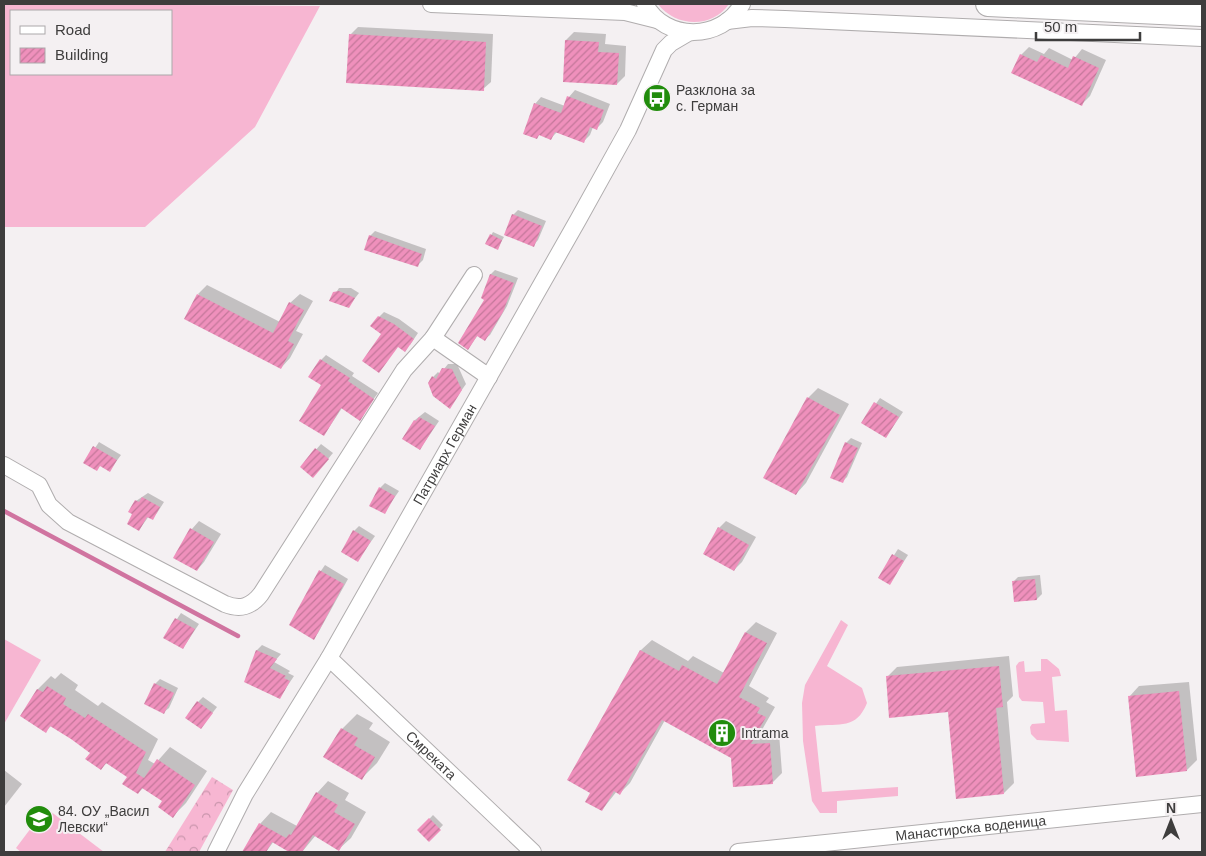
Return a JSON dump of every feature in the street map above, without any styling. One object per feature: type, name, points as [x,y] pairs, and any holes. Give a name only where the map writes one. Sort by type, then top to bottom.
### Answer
[{"type":"highway","points":[[988,4],[1202,14]]},
{"type":"highway","points":[[1146,12],[1202,20]]},
{"type":"street","points":[[431,4],[625,12],[659,21],[674,30],[688,32],[708,31],[727,21],[746,18],[1202,38]]},
{"type":"street","points":[[645,4],[659,21]]},
{"type":"street","points":[[727,21],[742,4]]},
{"type":"street","name":"Патриарх Герман","points":[[659,21],[664,30],[664,50]]},
{"type":"street","name":"Патриарх Герман","points":[[216,852],[246,794],[329,658],[628,130],[664,50],[670,43],[688,32]]},
{"type":"street","points":[[4,465],[39,485],[49,505],[68,522],[225,604],[241,608],[249,605],[261,594],[404,370],[433,338],[474,275]]},
{"type":"street","points":[[433,338],[489,377]]},
{"type":"street","name":"Смреката","points":[[329,658],[533,852]]},
{"type":"street","name":"Манастирска воденица","points":[[738,852],[1202,804]]},
{"type":"green space","points":[[4,4],[320,6],[255,127],[145,227],[4,227]]},
{"type":"green space","points":[[658,4],[729,4],[713,18],[694,22],[683,21],[674,17],[665,12]]},
{"type":"green space","points":[[841,620],[848,625],[827,666],[862,688],[867,703],[858,718],[846,724],[815,726],[822,792],[898,787],[898,796],[837,801],[837,813],[820,813],[812,801],[803,741],[802,703],[805,685]]},
{"type":"green space","points":[[4,639],[41,660],[4,724]]},
{"type":"green space","points":[[1041,659],[1047,659],[1059,669],[1061,676],[1052,677],[1055,711],[1067,710],[1069,742],[1037,740],[1031,734],[1030,727],[1032,724],[1045,723],[1043,702],[1022,701],[1019,697],[1016,666],[1019,662],[1024,661],[1025,672],[1041,671]]},
{"type":"green space","points":[[212,777],[233,790],[199,852],[165,852]]},
{"type":"green space","points":[[46,808],[104,852],[21,852],[16,848]]},
{"type":"building","points":[[349,34],[486,42],[484,91],[346,83]]},
{"type":"building","points":[[565,40],[599,42],[598,52],[619,53],[617,85],[563,82]]},
{"type":"building","points":[[1020,54],[1037,62],[1041,55],[1068,68],[1073,56],[1099,68],[1082,106],[1011,73]]},
{"type":"building","points":[[567,96],[604,110],[597,130],[590,127],[584,143],[555,132],[551,140],[539,135],[537,139],[523,134],[534,103],[561,113]]},
{"type":"building","points":[[512,214],[542,226],[534,247],[504,235]]},
{"type":"building","points":[[490,234],[502,240],[498,250],[485,244]]},
{"type":"building","points":[[369,235],[422,254],[418,267],[364,250]]},
{"type":"building","points":[[490,274],[514,283],[503,312],[485,341],[477,336],[468,350],[458,343],[484,300],[481,298]]},
{"type":"building","points":[[339,291],[355,298],[349,308],[329,301],[333,292]]},
{"type":"building","points":[[197,294],[273,333],[289,302],[304,310],[288,341],[294,344],[281,369],[184,319]]},
{"type":"building","points":[[378,316],[394,324],[414,339],[405,352],[398,347],[379,373],[362,361],[381,334],[370,326]]},
{"type":"building","points":[[320,359],[350,378],[348,381],[374,399],[360,421],[341,408],[324,436],[299,421],[321,385],[308,377]]},
{"type":"building","points":[[442,368],[452,369],[462,390],[450,409],[433,396],[428,383],[432,376],[436,379]]},
{"type":"building","points":[[807,397],[840,415],[796,495],[763,478]]},
{"type":"building","points":[[874,402],[899,417],[886,438],[861,423]]},
{"type":"building","points":[[419,417],[435,426],[420,450],[402,439],[414,420],[416,421]]},
{"type":"building","points":[[845,442],[858,448],[843,483],[830,478]]},
{"type":"building","points":[[93,446],[117,460],[110,472],[100,466],[97,471],[83,463]]},
{"type":"building","points":[[315,448],[329,459],[313,478],[300,467]]},
{"type":"building","points":[[379,487],[395,496],[385,514],[369,506]]},
{"type":"building","points":[[142,497],[160,507],[153,520],[147,517],[139,531],[127,524],[132,514],[128,512],[135,500],[139,502]]},
{"type":"building","points":[[718,527],[749,545],[734,571],[703,554]]},
{"type":"building","points":[[190,528],[214,542],[197,571],[173,558]]},
{"type":"building","points":[[353,530],[371,541],[358,562],[341,552]]},
{"type":"building","points":[[892,554],[904,561],[890,585],[878,578]]},
{"type":"building","points":[[319,570],[344,584],[314,640],[289,625]]},
{"type":"building","points":[[1035,579],[1037,600],[1014,602],[1012,581]]},
{"type":"building","points":[[175,618],[195,629],[183,649],[163,638]]},
{"type":"building","name":"Intrama","points":[[745,632],[767,643],[739,697],[760,708],[757,713],[766,717],[751,744],[770,743],[773,784],[733,787],[731,758],[662,720],[620,795],[614,791],[602,811],[585,802],[590,793],[567,780],[640,650],[679,671],[682,665],[717,684]]},
{"type":"building","points":[[256,650],[277,659],[270,668],[286,676],[284,678],[290,681],[280,699],[244,682]]},
{"type":"building","points":[[999,666],[1003,707],[996,708],[1004,794],[956,799],[948,712],[889,718],[886,676]]},
{"type":"building","points":[[154,683],[174,693],[164,714],[144,704]]},
{"type":"building","points":[[47,686],[66,698],[63,704],[85,718],[88,714],[146,752],[136,773],[144,778],[157,759],[195,785],[173,818],[158,807],[162,801],[142,788],[138,794],[122,784],[127,777],[106,763],[101,770],[85,759],[90,753],[71,739],[50,726],[46,733],[20,716],[37,689],[43,692]]},
{"type":"building","points":[[1179,691],[1187,771],[1136,777],[1128,696]]},
{"type":"building","points":[[197,701],[213,713],[201,729],[185,718]]},
{"type":"building","points":[[341,728],[358,738],[354,745],[375,757],[362,780],[323,757]]},
{"type":"building","points":[[316,792],[338,805],[334,812],[355,824],[339,851],[313,835],[302,852],[289,852],[272,842],[266,852],[242,852],[259,823],[286,838],[289,834],[291,835]]},
{"type":"building","points":[[429,818],[441,830],[429,842],[417,830]]},
{"type":"waterway","points":[[4,511],[238,636]]},
{"type":"place","name":"Разклона за с. Герман","points":[[657,98]]},
{"type":"place","name":"Intrama","points":[[722,733]]},
{"type":"place","name":"84. ОУ „Васил Левски“","points":[[39,819]]}]
